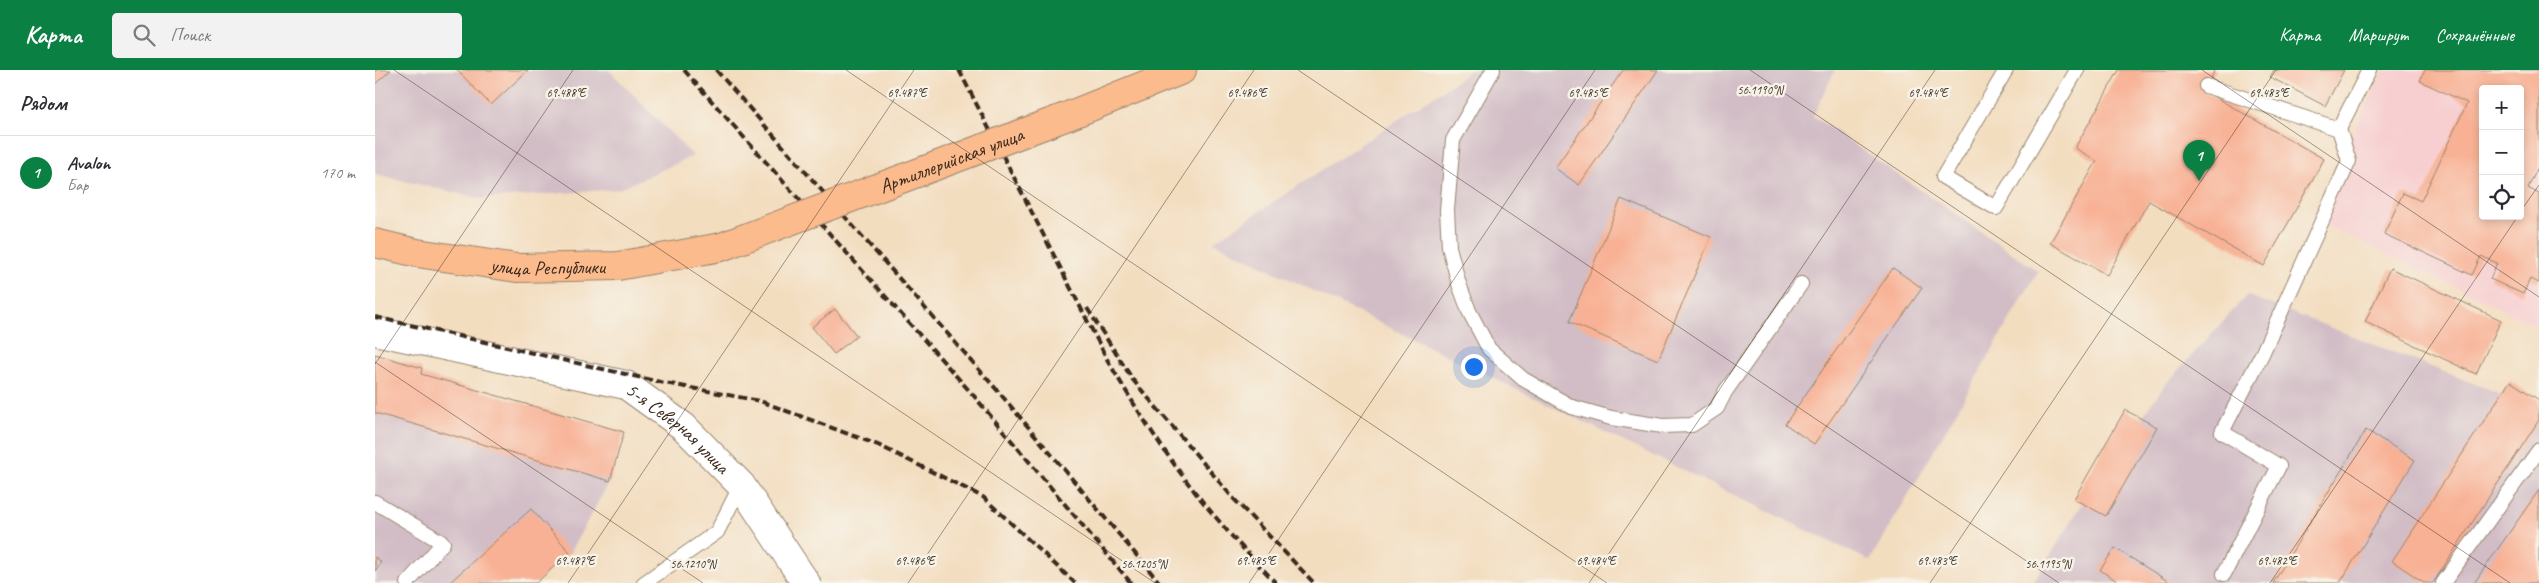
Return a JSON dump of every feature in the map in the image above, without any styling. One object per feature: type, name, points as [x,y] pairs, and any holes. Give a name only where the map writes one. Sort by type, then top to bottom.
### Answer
[{"type":"main road","name":"Артиллерийская улица","points":[[721,248],[1068,116],[1182,70]]},
{"type":"main road","name":"улица Республики","points":[[375,243],[417,253],[517,268],[618,266],[721,248]]},
{"type":"street","name":"5-я Северная улица","points":[[375,330],[625,385],[684,427],[741,485],[806,583]]},
{"type":"lane","points":[[1493,70],[1453,140],[1447,210],[1449,247],[1469,311],[1489,349],[1523,379],[1572,408],[1611,418],[1662,426],[1692,425],[1717,408],[1725,392],[1801,284]]},
{"type":"lane","points":[[2006,70],[1943,177],[1996,208],[2077,70]]},
{"type":"lane","points":[[2224,574],[2279,466],[2222,432],[2263,352],[2349,161],[2339,129],[2369,70]]},
{"type":"lane","points":[[2206,86],[2339,129]]},
{"type":"lane","points":[[2443,583],[2539,450]]},
{"type":"lane","points":[[644,583],[717,532],[741,485]]},
{"type":"lane","points":[[375,502],[443,543],[407,583]]},
{"type":"shaded area","points":[[375,70],[609,70],[693,156],[619,189],[481,199],[375,174]]},
{"type":"shaded area","points":[[1469,70],[1835,70],[1813,116],[2038,271],[1870,561],[1213,242],[1461,78]]},
{"type":"shaded area","points":[[2384,70],[2539,70],[2539,327],[2311,218]]},
{"type":"shaded area","points":[[2247,295],[2539,409],[2539,583],[2033,583],[2098,479],[2164,386]]},
{"type":"shaded area","points":[[375,354],[422,368],[421,374],[624,432],[610,481],[570,552],[536,583],[375,583]]},
{"type":"building","points":[[375,70],[391,70],[375,84]]},
{"type":"building","points":[[457,70],[528,70],[491,105]]},
{"type":"building","points":[[1623,70],[1658,70],[1579,185],[1555,168]]},
{"type":"building","points":[[2119,70],[2215,70],[2204,91],[2324,159],[2264,266],[2149,201],[2107,275],[2050,243],[2097,161],[2075,148]]},
{"type":"building","points":[[2274,70],[2344,70],[2325,106],[2270,77]]},
{"type":"building","points":[[2425,70],[2539,70],[2539,165],[2528,188],[2539,194],[2539,283],[2530,279],[2523,294],[2490,279],[2497,263],[2481,256],[2472,275],[2384,234],[2403,193],[2421,201],[2467,103],[2420,81]]},
{"type":"building","points":[[1621,199],[1711,237],[1658,360],[1569,322]]},
{"type":"building","points":[[1893,268],[1922,288],[1814,444],[1785,424]]},
{"type":"building","points":[[2390,268],[2501,320],[2476,374],[2365,322]]},
{"type":"building","points":[[835,309],[857,336],[834,354],[812,327]]},
{"type":"building","points":[[375,354],[422,368],[421,374],[624,432],[610,481],[375,413]]},
{"type":"building","points":[[2510,381],[2539,400],[2539,420],[2433,583],[2425,583],[2392,561]]},
{"type":"building","points":[[2125,410],[2157,427],[2106,516],[2074,499]]},
{"type":"building","points":[[2366,430],[2415,460],[2340,583],[2273,583]]},
{"type":"building","points":[[2539,490],[2539,583],[2474,583]]},
{"type":"building","points":[[531,509],[570,552],[536,583],[449,583]]},
{"type":"building","points":[[2115,548],[2171,583],[2120,583],[2100,570]]},
{"type":"building","points":[[375,557],[381,562],[375,571]]},
{"type":"railway","points":[[684,70],[974,396],[1131,583]]},
{"type":"railway","points":[[716,70],[997,390],[1160,583]]},
{"type":"railway","points":[[959,70],[1108,361],[1133,403],[1174,464],[1203,502],[1276,583]]},
{"type":"railway","points":[[1087,308],[1133,380],[1233,498],[1314,583]]},
{"type":"railway","points":[[375,317],[660,382],[760,401],[878,445],[983,497],[1075,583]]},
{"type":"place","name":"Avalon","points":[[2199,181]]}]
